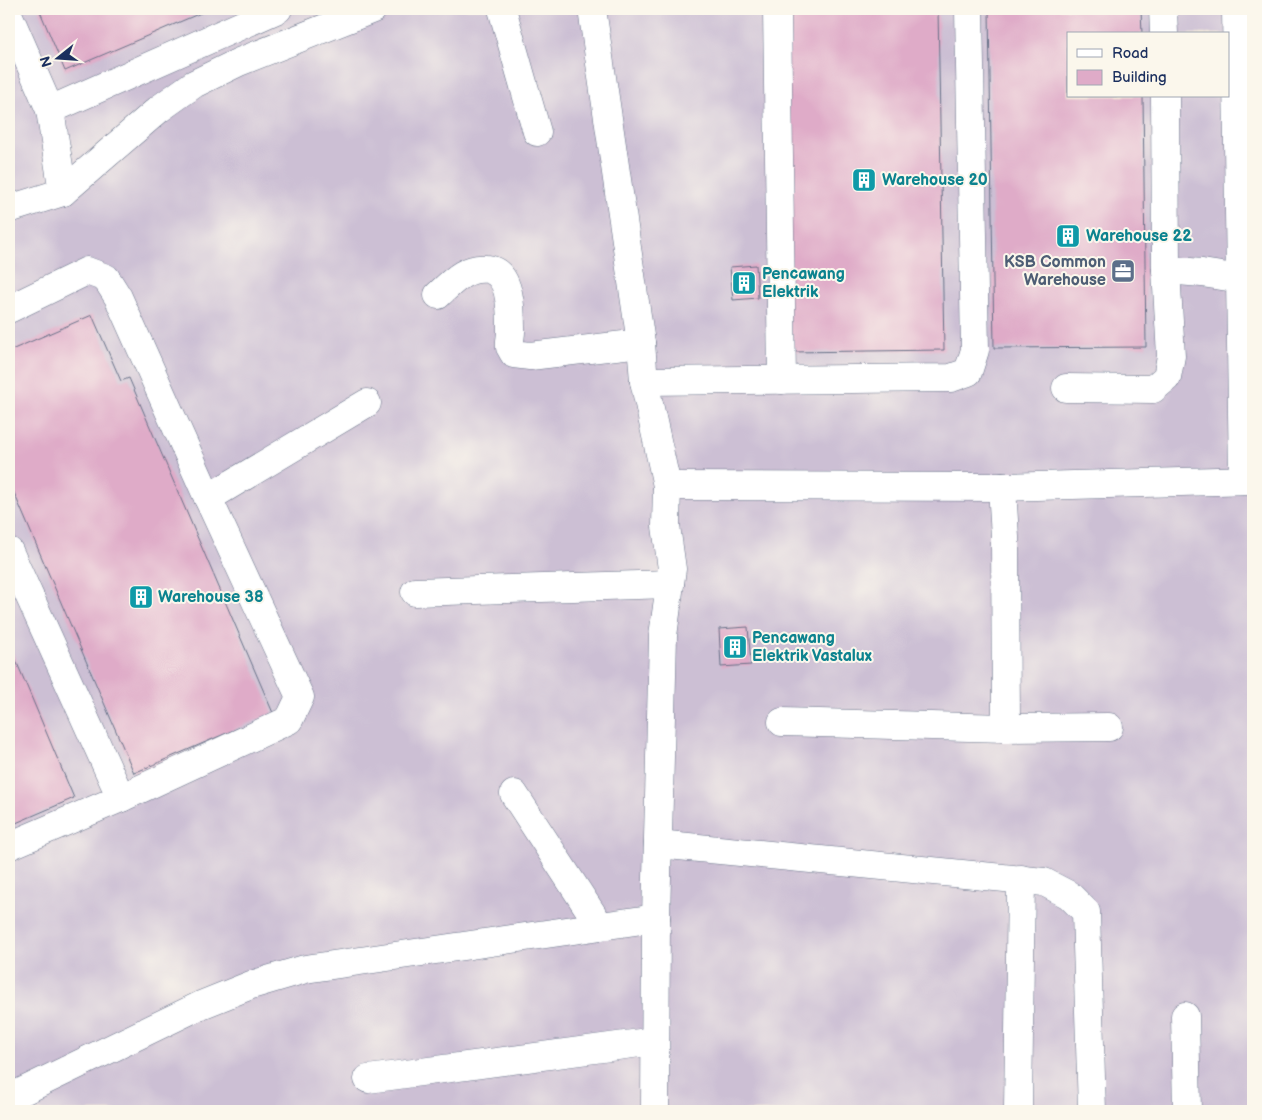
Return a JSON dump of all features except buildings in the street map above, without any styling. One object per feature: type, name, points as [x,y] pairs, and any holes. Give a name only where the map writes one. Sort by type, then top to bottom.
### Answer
[{"type":"street","points":[[50,110],[278,9]]},
{"type":"street","points":[[9,209],[63,192],[159,110],[194,84],[239,62],[374,9]]},
{"type":"street","points":[[502,9],[537,132]]},
{"type":"street","points":[[592,9],[641,343],[644,381],[666,486],[666,526],[672,569],[663,636],[656,918],[655,1111]]},
{"type":"street","points":[[777,9],[782,380]]},
{"type":"street","points":[[644,381],[951,378],[968,372],[975,350],[969,9]]},
{"type":"street","points":[[1163,9],[1164,32]]},
{"type":"street","points":[[666,486],[1002,487],[1248,480],[1240,279],[1236,9]]},
{"type":"street","points":[[9,16],[50,110],[63,192]]},
{"type":"street","points":[[1066,388],[1153,389],[1167,377],[1171,356],[1166,270],[1164,98]]},
{"type":"street","points":[[438,295],[455,278],[472,269],[489,268],[502,276],[509,292],[510,346],[514,354],[530,356],[641,343]]},
{"type":"street","points":[[1166,270],[1240,279]]},
{"type":"street","points":[[9,308],[87,271],[106,278],[118,297],[208,498],[300,696],[289,720],[121,798],[9,846]]},
{"type":"street","points":[[208,498],[366,403]]},
{"type":"street","points":[[1002,487],[1005,537],[1006,728]]},
{"type":"street","points":[[9,551],[121,798]]},
{"type":"street","points":[[415,592],[670,584]]},
{"type":"street","points":[[782,722],[1006,728],[1110,727]]},
{"type":"street","points":[[514,794],[600,926]]},
{"type":"street","points":[[658,844],[1021,879],[1044,882],[1069,895],[1086,912],[1092,1111]]},
{"type":"street","points":[[1018,1111],[1021,879]]},
{"type":"street","points":[[9,1098],[201,1005],[252,985],[296,971],[656,918]]},
{"type":"street","points":[[1186,1016],[1187,1111]]},
{"type":"street","points":[[368,1079],[655,1041]]},
{"type":"shaded area","points":[[9,9],[1253,9],[1253,1111],[9,1111]]},
{"type":"place","name":"Warehouse 20","points":[[864,180]]},
{"type":"place","name":"Warehouse 22","points":[[1068,236]]},
{"type":"place","name":"KSB Common Warehouse","points":[[1123,271]]},
{"type":"place","name":"Pencawang Elektrik","points":[[744,283]]},
{"type":"place","name":"Warehouse 38","points":[[141,597]]},
{"type":"place","name":"Pencawang Elektrik Vastalux","points":[[735,647]]}]
